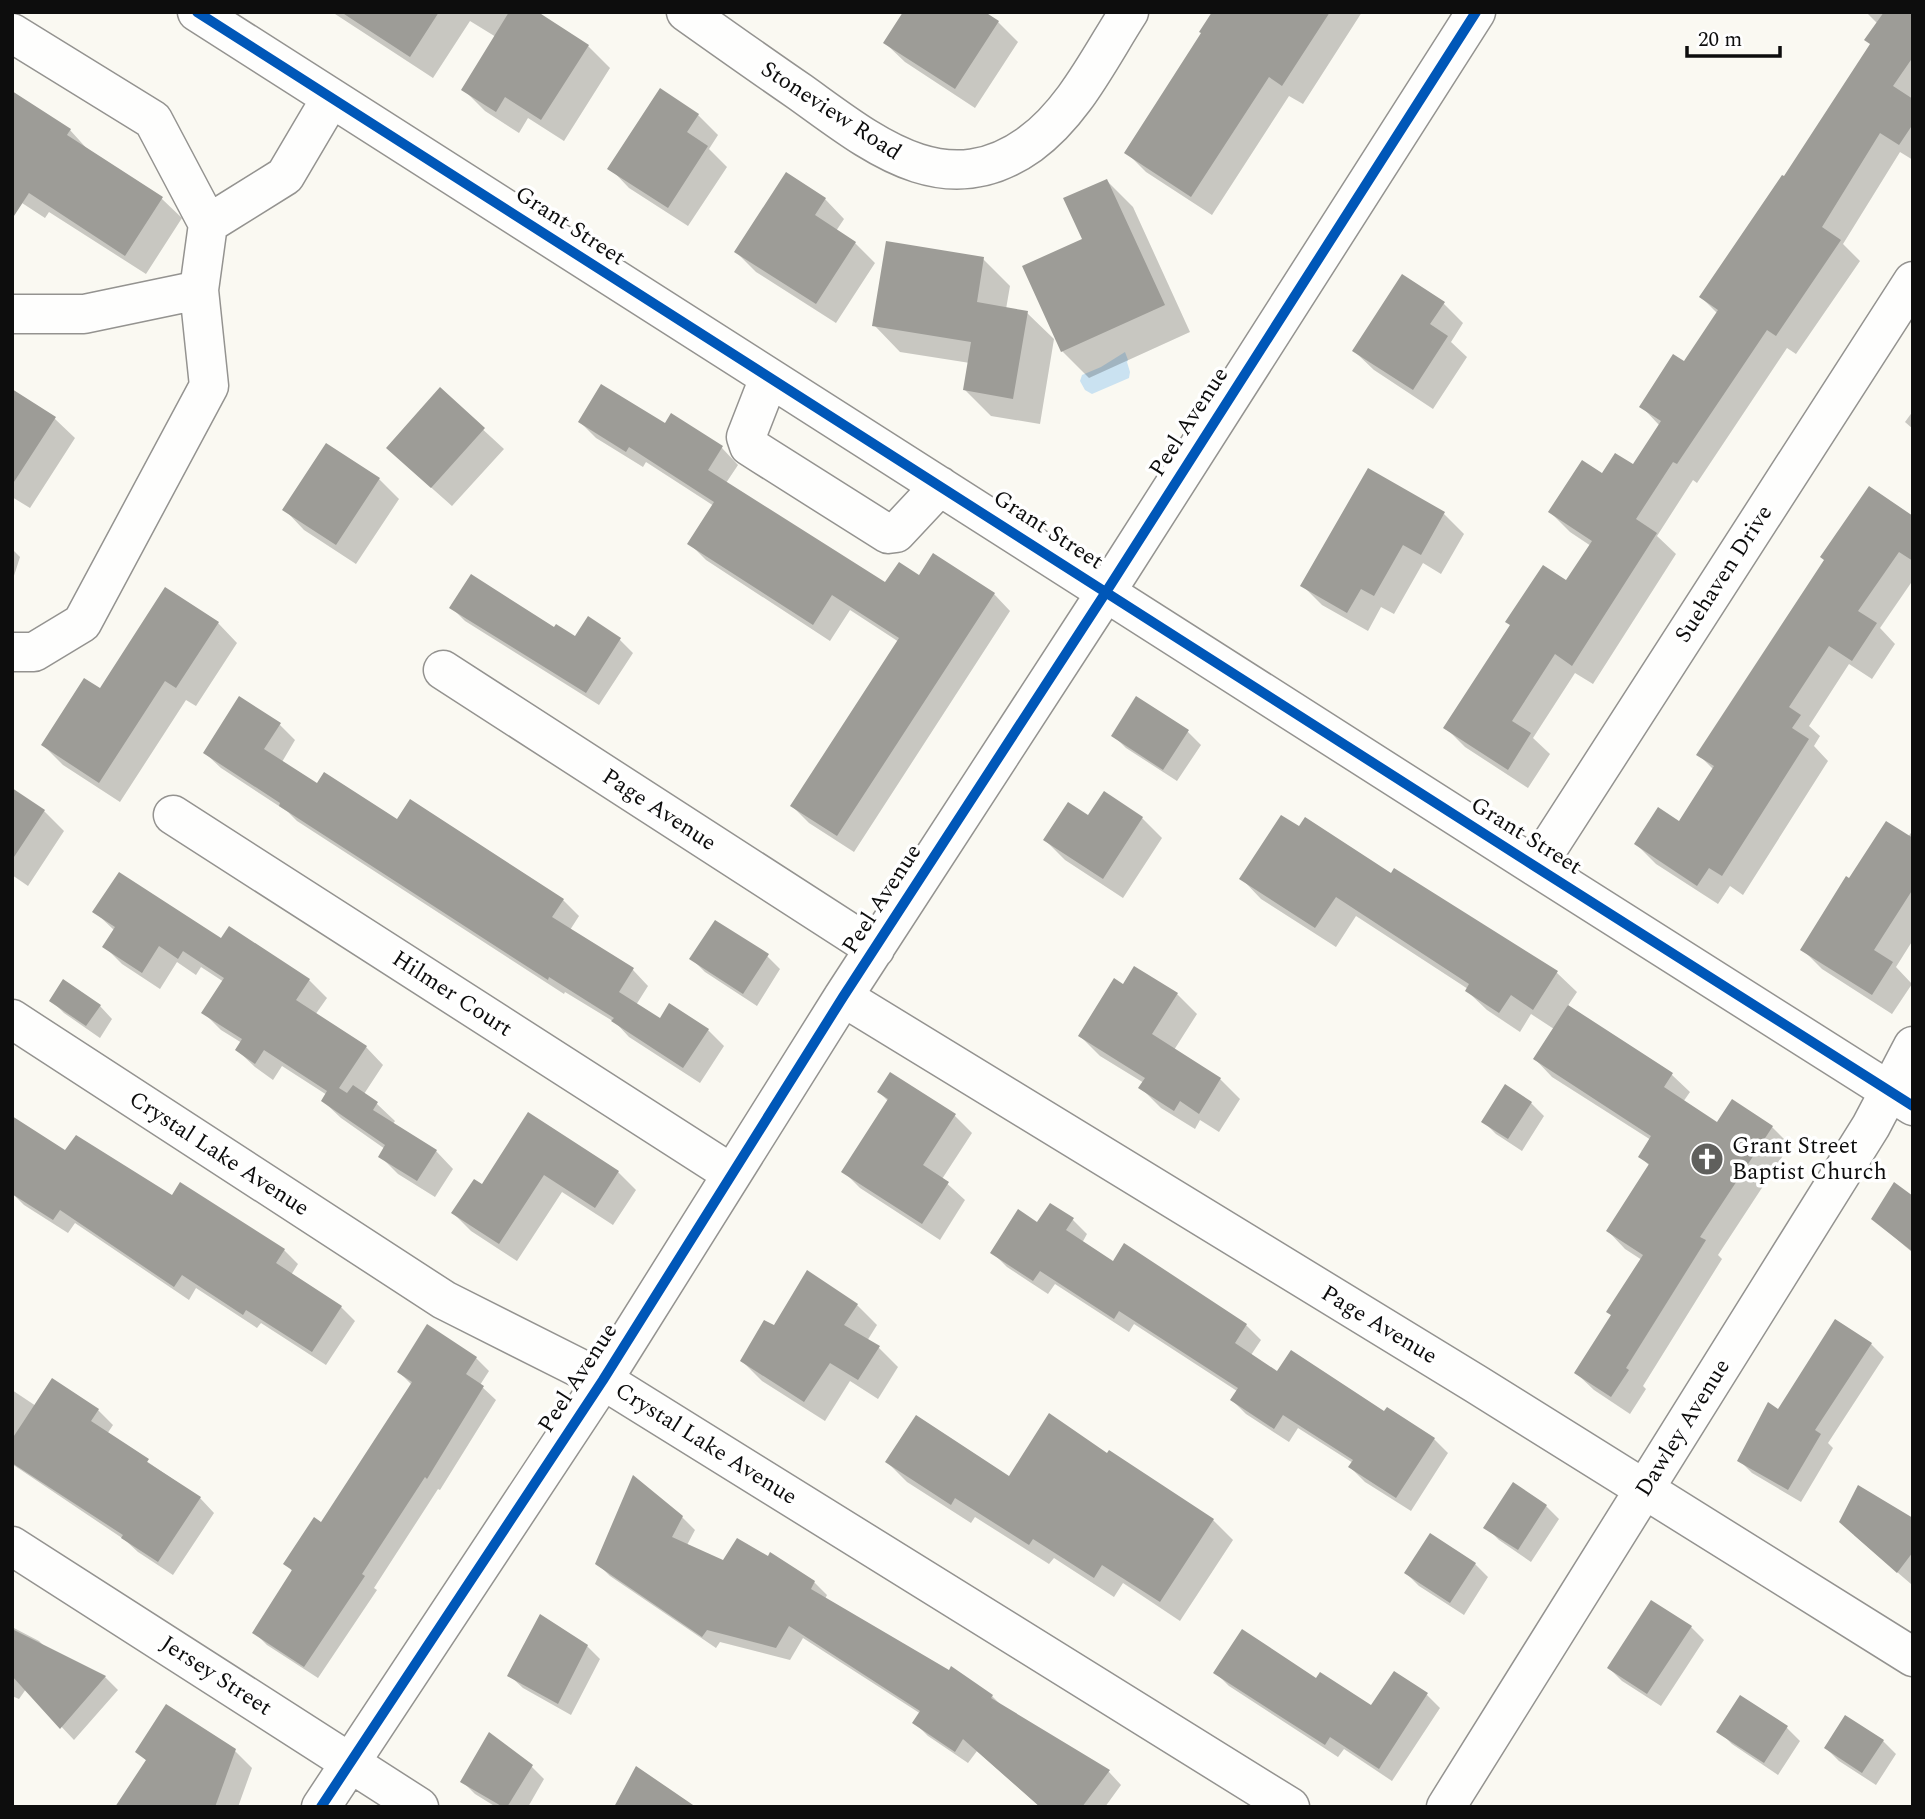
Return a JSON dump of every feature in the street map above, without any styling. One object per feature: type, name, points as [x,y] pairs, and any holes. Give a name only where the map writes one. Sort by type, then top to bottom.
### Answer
[{"type":"street","name":"Grant Street","points":[[197,12],[1901,1098]]},
{"type":"street","name":"Stoneview Road","points":[[686,12],[873,144],[911,163],[954,170],[992,163],[1029,144],[1057,120],[1083,85],[1129,12]]},
{"type":"street","name":"Peel Avenue","points":[[321,1807],[603,1380],[874,949],[1106,592],[1476,12]]},
{"type":"street","points":[[12,33],[153,120],[208,224],[199,290],[209,386],[82,623],[34,652],[12,652]]},
{"type":"street","points":[[208,224],[285,176],[331,98]]},
{"type":"street","name":"Suehaven Drive","points":[[1536,867],[1913,281]]},
{"type":"street","points":[[12,314],[84,314],[199,290]]},
{"type":"street","points":[[769,378],[746,437],[749,446],[888,534],[896,533],[940,486]]},
{"type":"street","name":"Page Avenue","points":[[443,670],[874,949]]},
{"type":"street","name":"Hilmer Court","points":[[173,815],[732,1174]]},
{"type":"street","name":"Page Avenue","points":[[844,997],[1913,1657]]},
{"type":"street","name":"Crystal Lake Avenue","points":[[12,1019],[444,1300],[603,1380],[1290,1807]]},
{"type":"street","name":"Dawley Avenue","points":[[1446,1807],[1871,1126],[1901,1098],[1913,1046]]},
{"type":"street","name":"Jersey Street","points":[[12,1546],[419,1807]]},
{"type":"water","points":[[1125,352],[1129,378],[1092,394],[1085,390],[1080,381],[1082,375]]},
{"type":"building","points":[[341,12],[439,12],[410,57]]},
{"type":"building","points":[[509,12],[538,12],[589,45],[541,120],[505,97],[496,112],[461,90]]},
{"type":"building","points":[[903,12],[985,12],[999,21],[955,89],[883,43]]},
{"type":"building","points":[[1212,12],[1330,12],[1282,86],[1269,77],[1191,197],[1124,153]]},
{"type":"building","points":[[1884,12],[1913,12],[1913,57],[1893,86],[1913,99],[1913,124],[1899,145],[1880,133],[1822,227],[1841,240],[1776,336],[1767,330],[1677,464],[1673,462],[1636,519],[1657,533],[1572,666],[1555,654],[1512,721],[1531,733],[1508,770],[1443,728],[1510,625],[1505,622],[1543,565],[1566,580],[1592,541],[1548,512],[1582,460],[1602,473],[1615,453],[1633,464],[1661,421],[1639,407],[1673,354],[1684,361],[1718,310],[1699,297],[1782,175],[1784,176],[1870,44],[1864,40]]},
{"type":"building","points":[[660,88],[699,114],[687,132],[708,146],[668,208],[607,169]]},
{"type":"building","points":[[12,91],[71,129],[67,135],[163,197],[125,256],[29,193],[12,219]]},
{"type":"building","points":[[786,172],[826,198],[815,215],[856,242],[816,304],[734,252]]},
{"type":"building","points":[[1107,179],[1165,305],[1061,352],[1022,266],[1082,239],[1063,198]]},
{"type":"building","points":[[886,241],[984,257],[977,302],[1028,311],[1013,399],[963,390],[971,342],[872,326]]},
{"type":"building","points":[[1402,274],[1445,302],[1430,324],[1448,336],[1413,390],[1352,351]]},
{"type":"building","points":[[601,384],[665,423],[671,413],[723,446],[708,470],[885,582],[899,562],[919,575],[933,553],[995,593],[837,836],[790,806],[899,638],[832,595],[813,625],[687,544],[714,502],[629,447],[626,452],[578,422]]},
{"type":"building","points":[[440,387],[485,428],[431,488],[386,448]]},
{"type":"building","points":[[12,389],[56,417],[12,485]]},
{"type":"building","points":[[326,443],[380,478],[336,545],[282,510]]},
{"type":"building","points":[[1368,468],[1445,512],[1421,555],[1403,545],[1374,596],[1361,589],[1347,613],[1300,586]]},
{"type":"building","points":[[1869,486],[1913,516],[1913,561],[1899,552],[1858,611],[1877,623],[1852,661],[1829,646],[1789,707],[1801,715],[1792,728],[1809,739],[1722,876],[1709,868],[1697,886],[1634,844],[1658,807],[1679,821],[1714,766],[1696,755],[1824,560],[1820,557]]},
{"type":"building","points":[[471,574],[554,627],[556,624],[575,636],[588,616],[621,638],[586,693],[449,608]]},
{"type":"building","points":[[165,587],[219,622],[176,688],[165,681],[99,783],[41,745],[84,678],[100,688]]},
{"type":"building","points":[[239,696],[281,723],[264,749],[317,783],[324,772],[397,819],[410,799],[564,899],[552,917],[634,968],[619,992],[660,1018],[669,1003],[709,1029],[683,1068],[611,1021],[614,1018],[549,977],[548,980],[279,806],[280,803],[203,753]]},
{"type":"building","points":[[1136,696],[1189,730],[1163,770],[1111,736]]},
{"type":"building","points":[[12,788],[45,810],[12,860]]},
{"type":"building","points":[[1104,791],[1143,817],[1103,879],[1043,840],[1068,802],[1088,815]]},
{"type":"building","points":[[1281,815],[1299,826],[1305,817],[1391,873],[1394,868],[1558,971],[1533,1010],[1511,995],[1499,1013],[1465,991],[1469,984],[1336,897],[1315,928],[1239,879]]},
{"type":"building","points":[[1886,821],[1913,838],[1913,889],[1874,950],[1893,962],[1872,995],[1800,950],[1846,876],[1849,878]]},
{"type":"building","points":[[119,872],[221,938],[229,926],[310,979],[296,1000],[367,1046],[339,1088],[347,1093],[353,1085],[378,1102],[373,1110],[437,1150],[417,1181],[378,1157],[385,1145],[321,1101],[327,1091],[264,1050],[255,1064],[235,1050],[242,1039],[201,1013],[224,978],[183,951],[178,959],[159,946],[142,973],[102,947],[115,927],[92,912]]},
{"type":"building","points":[[715,920],[769,954],[743,994],[689,959]]},
{"type":"building","points":[[1134,966],[1178,993],[1152,1034],[1221,1078],[1199,1114],[1180,1101],[1174,1111],[1138,1088],[1145,1078],[1078,1036],[1114,978],[1123,984]]},
{"type":"building","points":[[63,979],[101,1005],[86,1026],[49,1001]]},
{"type":"building","points":[[1568,1005],[1673,1073],[1664,1087],[1717,1122],[1732,1099],[1773,1126],[1700,1237],[1706,1240],[1626,1368],[1629,1370],[1611,1397],[1574,1373],[1611,1315],[1606,1312],[1643,1255],[1606,1231],[1649,1164],[1638,1157],[1651,1136],[1533,1059]]},
{"type":"building","points":[[890,1072],[956,1114],[923,1165],[949,1182],[922,1224],[841,1172],[888,1099],[877,1092]]},
{"type":"building","points":[[1505,1084],[1532,1102],[1508,1139],[1481,1122]]},
{"type":"building","points":[[528,1112],[619,1171],[595,1208],[544,1175],[499,1244],[451,1213],[474,1179],[482,1184]]},
{"type":"building","points":[[12,1116],[65,1150],[76,1135],[172,1195],[180,1182],[285,1249],[276,1263],[342,1306],[312,1352],[246,1310],[243,1315],[182,1275],[174,1287],[60,1210],[53,1220],[12,1194]]},
{"type":"building","points":[[1894,1182],[1913,1196],[1913,1252],[1871,1219]]},
{"type":"building","points":[[1050,1203],[1074,1218],[1066,1230],[1113,1261],[1124,1243],[1247,1324],[1235,1343],[1277,1371],[1291,1350],[1384,1411],[1387,1407],[1435,1438],[1396,1498],[1348,1467],[1353,1460],[1283,1415],[1274,1429],[1230,1400],[1238,1388],[1119,1311],[1114,1319],[1040,1271],[1033,1281],[990,1253],[1018,1209],[1037,1222]]},
{"type":"building","points":[[807,1270],[858,1304],[844,1325],[880,1346],[858,1380],[830,1363],[804,1402],[740,1361],[764,1320],[774,1325]]},
{"type":"building","points":[[1835,1319],[1872,1343],[1815,1430],[1821,1434],[1788,1490],[1737,1461],[1768,1402],[1778,1409]]},
{"type":"building","points":[[427,1324],[477,1357],[466,1374],[484,1386],[427,1479],[425,1477],[362,1574],[365,1576],[304,1667],[252,1633],[292,1570],[283,1564],[314,1517],[321,1522],[412,1382],[397,1372]]},
{"type":"building","points":[[52,1378],[99,1409],[91,1421],[201,1497],[158,1562],[121,1538],[123,1535],[12,1463],[12,1439]]},
{"type":"building","points":[[1049,1413],[1107,1453],[1109,1450],[1214,1519],[1160,1602],[1102,1565],[1094,1578],[1033,1539],[1029,1545],[955,1498],[951,1505],[885,1462],[916,1415],[1009,1476]]},
{"type":"building","points":[[633,1475],[683,1516],[672,1537],[723,1560],[737,1538],[768,1556],[770,1552],[815,1581],[811,1589],[949,1670],[951,1666],[993,1695],[991,1698],[1110,1770],[1082,1807],[1040,1807],[963,1739],[955,1752],[912,1723],[920,1711],[789,1626],[776,1648],[707,1630],[702,1637],[595,1564]]},
{"type":"building","points":[[1513,1482],[1547,1505],[1518,1550],[1483,1528]]},
{"type":"building","points":[[1858,1485],[1913,1518],[1913,1552],[1897,1573],[1839,1522]]},
{"type":"building","points":[[1430,1533],[1476,1563],[1450,1603],[1404,1573]]},
{"type":"building","points":[[1651,1600],[1692,1626],[1647,1694],[1607,1668]]},
{"type":"building","points":[[540,1614],[588,1645],[558,1704],[507,1676]]},
{"type":"building","points":[[12,1629],[106,1676],[60,1729],[12,1676]]},
{"type":"building","points":[[1242,1629],[1316,1678],[1320,1672],[1371,1705],[1394,1671],[1428,1693],[1379,1769],[1330,1737],[1325,1745],[1213,1673]]},
{"type":"building","points":[[1740,1695],[1788,1726],[1764,1763],[1716,1732]]},
{"type":"building","points":[[166,1704],[236,1749],[215,1807],[115,1807],[146,1760],[135,1752]]},
{"type":"building","points":[[1845,1715],[1884,1740],[1862,1773],[1824,1748]]},
{"type":"building","points":[[489,1732],[533,1765],[507,1807],[460,1782]]},
{"type":"building","points":[[636,1766],[696,1807],[614,1807]]},
{"type":"cycle path","points":[[197,12],[1913,1106]]},
{"type":"cycle path","points":[[321,1807],[603,1380],[843,997],[1106,592],[1476,12]]},
{"type":"place","name":"Grant Street Baptist Church","points":[[1707,1159]]}]
